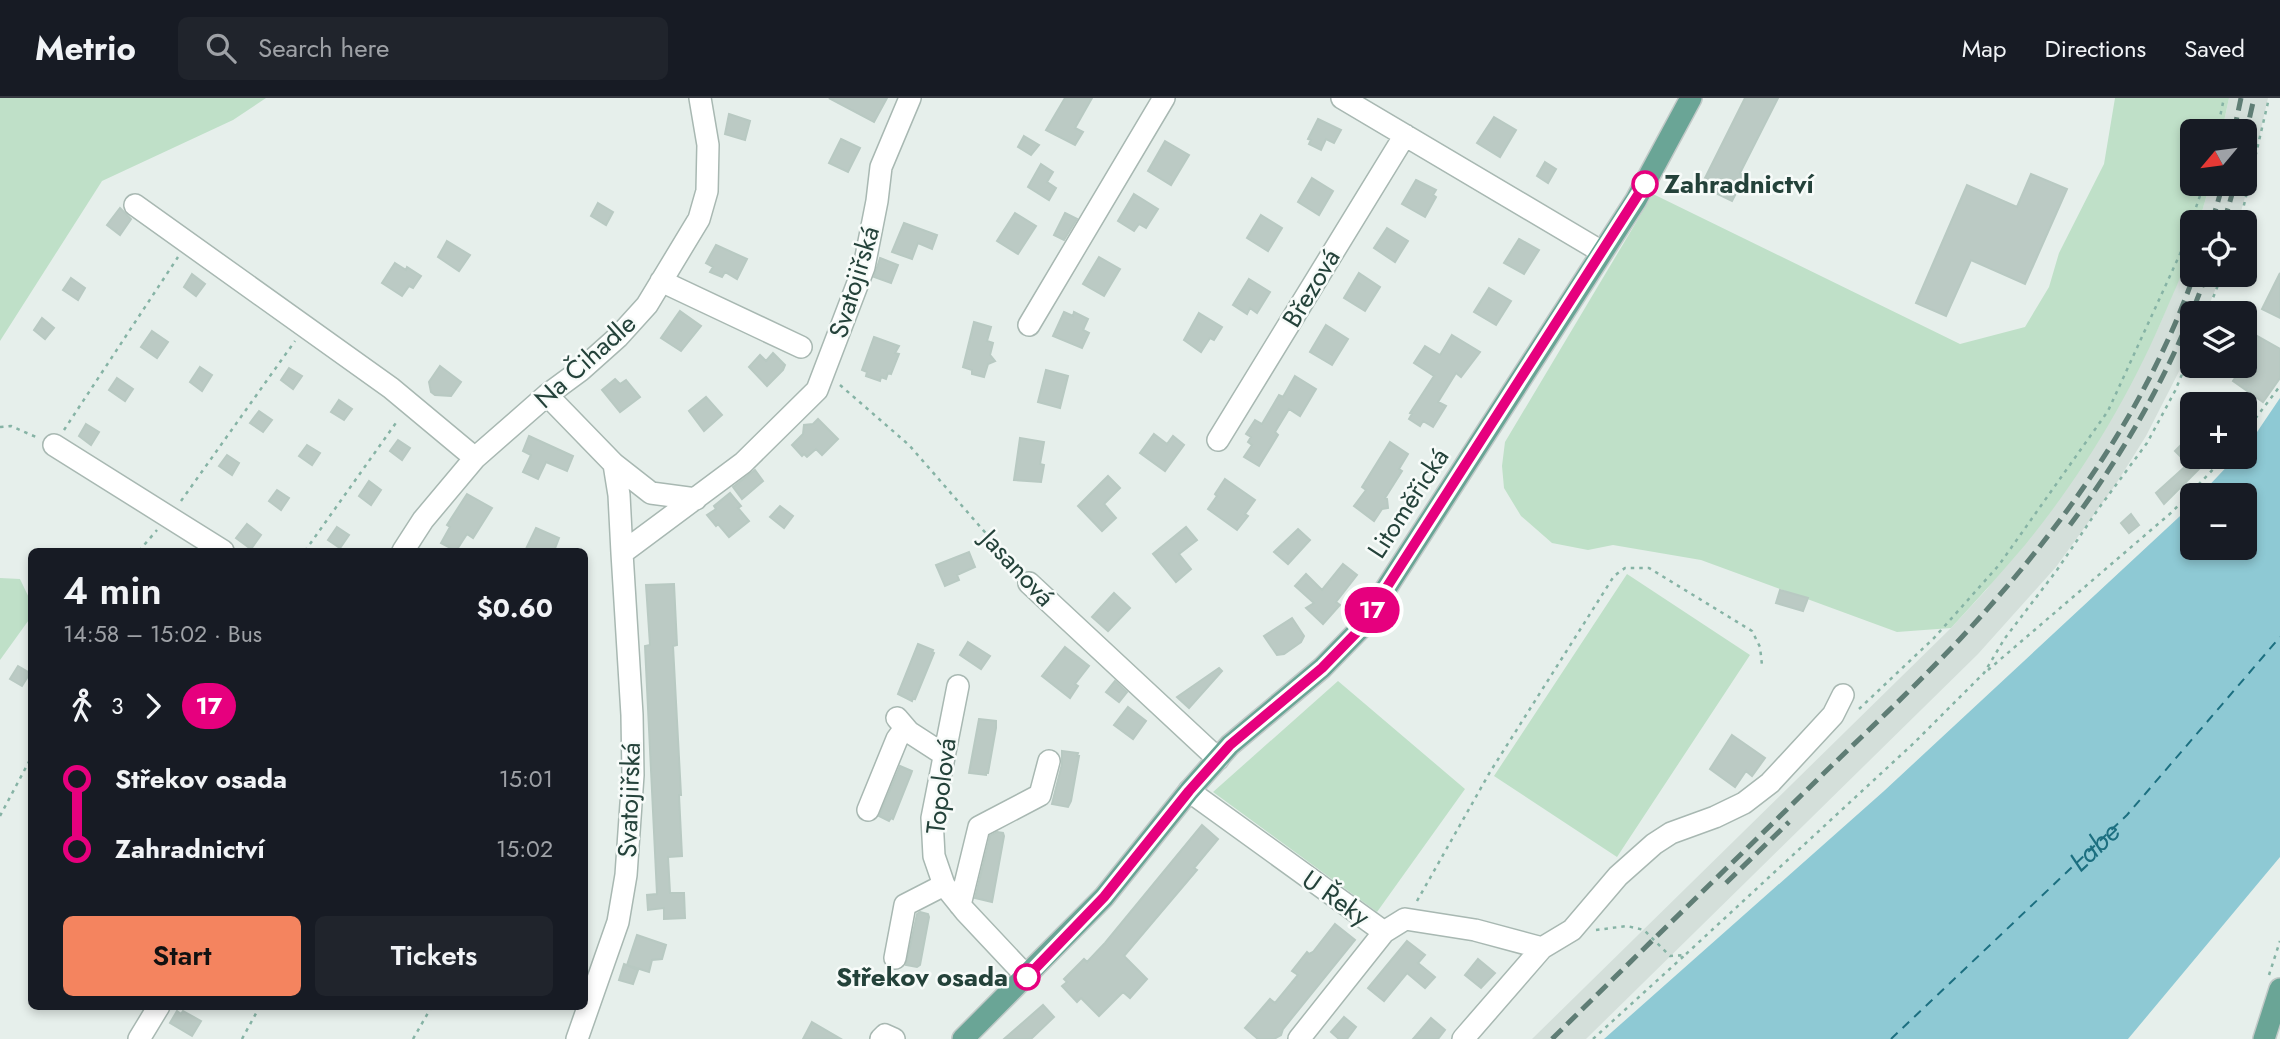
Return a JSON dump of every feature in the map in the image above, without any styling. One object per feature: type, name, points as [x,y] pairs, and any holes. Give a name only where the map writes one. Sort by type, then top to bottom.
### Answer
[{"type":"main road","name":"Litoměřická","points":[[963,1039],[1104,897],[1189,791],[1230,745],[1322,668],[1360,629],[1636,200],[1691,98]]},
{"type":"main road","points":[[2264,1039],[2280,989]]},
{"type":"street","name":"Na Čihadle","points":[[404,548],[475,458],[547,395],[581,370],[618,337],[647,305],[699,219],[707,191],[708,145],[700,98]]},
{"type":"street","name":"Svatojiřská","points":[[622,553],[743,463],[817,390],[864,267],[881,167],[910,98]]},
{"type":"street","points":[[1030,325],[1164,98]]},
{"type":"street","points":[[1342,98],[1602,252]]},
{"type":"street","name":"Březová","points":[[1218,440],[1405,135]]},
{"type":"street","points":[[135,205],[410,404],[475,458]]},
{"type":"street","points":[[661,281],[802,347]]},
{"type":"street","points":[[547,395],[614,464],[651,493],[696,499]]},
{"type":"street","points":[[54,445],[218,548]]},
{"type":"street","name":"Svatojiřská","points":[[588,1008],[618,922],[626,875],[633,775],[619,495],[614,464]]},
{"type":"street","name":"Jasanová","points":[[1029,583],[1217,760]]},
{"type":"street","name":"Topolová","points":[[958,686],[932,818],[934,856],[944,885],[1027,977]]},
{"type":"street","points":[[1463,1039],[1542,948],[1572,930],[1618,876],[1654,844],[1671,833],[1744,803],[1770,783],[1833,715],[1849,704]]},
{"type":"street","points":[[868,810],[901,723],[943,754]]},
{"type":"street","name":"Topolová","points":[[960,905],[979,827],[1040,795],[1049,761]]},
{"type":"street","name":"U Řeky","points":[[1189,791],[1384,932],[1405,919],[1475,930],[1542,948]]},
{"type":"street","points":[[895,958],[905,905],[944,885]]},
{"type":"street","points":[[1299,1039],[1384,932]]},
{"type":"street","points":[[139,1039],[157,1010]]},
{"type":"street","name":"Svatojiřská","points":[[577,1039],[587,1010]]},
{"type":"street","points":[[881,1039],[885,1035],[894,1039]]},
{"type":"path","points":[[2220,119],[2224,98]]},
{"type":"path","points":[[2243,210],[2269,98]]},
{"type":"path","points":[[1849,704],[1934,638],[1999,565],[2108,411],[2180,254],[2200,196]]},
{"type":"path","points":[[0,427],[11,426],[54,445],[187,243]]},
{"type":"path","points":[[142,548],[170,516],[305,327]]},
{"type":"path","name":"Jasanová","points":[[824,371],[909,445],[1029,583]]},
{"type":"path","points":[[1984,673],[2005,638],[2147,443],[2180,378]]},
{"type":"path","points":[[2257,416],[2280,386]]},
{"type":"path","points":[[307,548],[410,404]]},
{"type":"path","points":[[1593,1039],[1915,742],[1984,673],[2172,512],[2213,469]]},
{"type":"path","points":[[1405,919],[1429,883],[1490,772],[1614,576],[1625,568],[1649,568],[1752,631],[1760,647],[1762,666]]},
{"type":"path","points":[[0,816],[28,764]]},
{"type":"path","points":[[1572,930],[1605,930],[1627,926],[1644,930],[1670,956],[1685,955]]},
{"type":"path","points":[[242,1039],[258,1010]]},
{"type":"path","points":[[413,1039],[430,1010]]},
{"type":"shaded area","points":[[2229,98],[2268,98],[2258,143],[2258,119],[2225,119]]},
{"type":"shaded area","points":[[2207,196],[2245,196],[2241,210],[2202,210]]},
{"type":"shaded area","points":[[2180,273],[2180,287],[2216,287],[2211,301],[2180,301],[2180,369],[2146,436],[2116,484],[2056,567],[1978,654],[1586,1039],[1532,1039],[1951,628],[1988,588],[2139,367],[2161,322]]},
{"type":"green space","points":[[0,98],[266,98],[233,120],[102,181],[0,341]]},
{"type":"green space","points":[[2115,98],[2229,98],[2225,119],[2180,119],[2180,196],[2207,196],[2202,210],[2180,210],[2180,276],[2122,401],[2086,461],[2046,518],[1951,628],[1897,632],[1701,560],[1613,545],[1588,550],[1552,543],[1521,516],[1504,488],[1502,466],[1505,442],[1653,194],[1960,344],[2025,327],[2049,287],[2059,253],[2104,164]]},
{"type":"green space","points":[[1627,574],[1750,655],[1617,857],[1494,776]]},
{"type":"green space","points":[[0,578],[20,579],[28,596],[28,621],[0,660]]},
{"type":"green space","points":[[1338,681],[1465,789],[1377,912],[1213,792]]},
{"type":"water","name":"Labe","points":[[2280,398],[2280,857],[2128,1039],[1604,1039],[1884,791],[2180,516],[2180,560],[2257,560],[2257,483],[2211,483],[2225,469],[2257,469],[2257,432]]},
{"type":"building","points":[[829,98],[887,98],[874,122]]},
{"type":"building","points":[[1065,98],[1092,98],[1075,128],[1083,132],[1075,145],[1046,130]]},
{"type":"building","points":[[1745,98],[1778,98],[1740,173],[1745,176],[1732,201],[1701,186]]},
{"type":"building","points":[[729,114],[750,121],[745,140],[725,134]]},
{"type":"building","points":[[1494,117],[1516,130],[1500,157],[1477,143]]},
{"type":"building","points":[[1318,119],[1341,130],[1334,143],[1326,139],[1321,150],[1309,144],[1311,140],[1308,139]]},
{"type":"building","points":[[1024,136],[1039,145],[1031,155],[1018,147]]},
{"type":"building","points":[[841,139],[860,148],[848,172],[829,163]]},
{"type":"building","points":[[1165,141],[1189,155],[1171,185],[1148,171]]},
{"type":"building","points":[[1545,162],[1556,169],[1548,183],[1537,176]]},
{"type":"building","points":[[1041,164],[1053,172],[1047,182],[1056,188],[1049,200],[1028,187]]},
{"type":"building","points":[[2031,174],[2067,189],[2025,284],[1971,260],[1946,316],[1916,303],[1967,185],[2017,207]]},
{"type":"building","points":[[1312,178],[1333,191],[1319,215],[1298,202]]},
{"type":"building","points":[[1416,180],[1436,190],[1433,195],[1436,197],[1425,217],[1402,204]]},
{"type":"building","points":[[1134,194],[1158,209],[1146,228],[1139,224],[1134,231],[1118,221]]},
{"type":"building","points":[[598,203],[613,212],[606,225],[591,216]]},
{"type":"building","points":[[120,208],[131,219],[120,235],[107,225]]},
{"type":"building","points":[[1015,213],[1036,226],[1018,254],[997,241]]},
{"type":"building","points":[[1065,213],[1077,219],[1064,240],[1054,235]]},
{"type":"building","points":[[1261,215],[1282,228],[1268,251],[1247,238]]},
{"type":"building","points":[[904,223],[937,235],[932,249],[918,243],[912,259],[892,252]]},
{"type":"building","points":[[1387,228],[1408,241],[1395,262],[1374,248]]},
{"type":"building","points":[[1519,239],[1539,250],[1524,274],[1504,263]]},
{"type":"building","points":[[447,241],[470,255],[459,271],[438,257]]},
{"type":"building","points":[[716,245],[747,259],[737,279],[725,272],[722,277],[710,272],[713,267],[706,263]]},
{"type":"building","points":[[1099,257],[1120,269],[1104,296],[1083,284]]},
{"type":"building","points":[[880,258],[898,265],[891,283],[874,277]]},
{"type":"building","points":[[395,263],[421,276],[413,288],[409,286],[402,296],[382,283]]},
{"type":"building","points":[[1359,273],[1380,287],[1365,311],[1344,298]]},
{"type":"building","points":[[2280,273],[2280,318],[2262,309]]},
{"type":"building","points":[[192,274],[205,284],[196,296],[184,287]]},
{"type":"building","points":[[71,278],[85,288],[78,300],[63,290]]},
{"type":"building","points":[[1249,279],[1270,292],[1257,313],[1250,308],[1247,314],[1233,305]]},
{"type":"building","points":[[1489,288],[1511,301],[1496,325],[1474,312]]},
{"type":"building","points":[[680,311],[701,326],[681,351],[661,338]]},
{"type":"building","points":[[1064,312],[1073,316],[1074,312],[1088,319],[1083,330],[1089,333],[1082,348],[1053,336]]},
{"type":"building","points":[[1199,313],[1222,327],[1214,340],[1210,338],[1201,352],[1184,340]]},
{"type":"building","points":[[42,318],[54,328],[45,339],[34,330]]},
{"type":"building","points":[[974,322],[991,327],[987,341],[993,343],[990,355],[995,361],[988,364],[984,377],[972,374],[972,370],[963,367]]},
{"type":"building","points":[[1326,325],[1348,339],[1332,365],[1310,352]]},
{"type":"building","points":[[152,331],[168,342],[157,358],[141,347]]},
{"type":"building","points":[[1452,335],[1480,352],[1461,377],[1456,373],[1438,402],[1446,406],[1433,427],[1423,421],[1420,426],[1409,419],[1412,414],[1410,413],[1434,376],[1414,363],[1425,346],[1440,355]]},
{"type":"building","points":[[2257,336],[2280,349],[2280,378],[2263,402],[2257,398],[2257,392],[2249,392],[2233,381],[2235,378],[2257,378]]},
{"type":"building","points":[[874,337],[899,346],[895,353],[899,354],[891,374],[888,373],[886,379],[881,377],[880,381],[866,376],[867,372],[862,370]]},
{"type":"building","points":[[773,353],[785,365],[767,386],[749,367],[760,355],[766,361]]},
{"type":"building","points":[[440,366],[461,382],[451,396],[435,395],[431,392],[429,382]]},
{"type":"building","points":[[200,367],[212,375],[202,391],[190,382]]},
{"type":"building","points":[[289,368],[302,376],[293,389],[281,380]]},
{"type":"building","points":[[1046,370],[1068,376],[1060,408],[1038,402]]},
{"type":"building","points":[[1295,376],[1316,389],[1300,416],[1289,409],[1275,432],[1278,435],[1259,466],[1244,457],[1252,445],[1248,442],[1251,437],[1246,434],[1255,420],[1262,424],[1279,395],[1283,397]]},
{"type":"building","points":[[117,378],[133,389],[125,401],[109,390]]},
{"type":"building","points":[[615,379],[620,384],[626,380],[640,397],[620,412],[602,390]]},
{"type":"building","points":[[706,397],[722,415],[704,431],[689,411]]},
{"type":"building","points":[[339,400],[352,409],[344,420],[331,412]]},
{"type":"building","points":[[259,411],[272,420],[263,432],[250,423]]},
{"type":"building","points":[[818,419],[838,439],[822,455],[816,449],[807,457],[804,454],[802,456],[792,445],[803,434],[804,425],[813,424]]},
{"type":"building","points":[[86,424],[99,432],[91,445],[79,436]]},
{"type":"building","points":[[1154,434],[1167,444],[1173,436],[1184,445],[1165,471],[1140,453]]},
{"type":"building","points":[[529,436],[573,456],[567,471],[546,462],[538,479],[523,472],[531,455],[523,451]]},
{"type":"building","points":[[1020,438],[1044,442],[1040,464],[1044,465],[1041,482],[1014,480]]},
{"type":"building","points":[[398,440],[410,448],[402,460],[390,451]]},
{"type":"building","points":[[1390,442],[1408,454],[1399,469],[1402,471],[1385,498],[1388,508],[1382,509],[1374,521],[1354,506],[1366,490],[1362,487]]},
{"type":"building","points":[[307,445],[320,453],[312,465],[299,456]]},
{"type":"building","points":[[227,455],[239,463],[232,475],[219,466]]},
{"type":"building","points":[[2182,469],[2199,469],[2185,483],[2180,483],[2180,488],[2164,504],[2156,493]]},
{"type":"building","points":[[755,470],[763,481],[742,499],[733,487]]},
{"type":"building","points":[[1108,476],[1120,488],[1104,504],[1116,518],[1102,531],[1078,506]]},
{"type":"building","points":[[1225,479],[1255,500],[1245,514],[1248,516],[1237,530],[1208,509]]},
{"type":"building","points":[[369,481],[381,490],[371,505],[359,496]]},
{"type":"building","points":[[277,490],[289,498],[281,510],[269,501]]},
{"type":"building","points":[[730,493],[749,521],[729,537],[707,515]]},
{"type":"building","points":[[467,494],[492,508],[473,538],[467,534],[458,548],[450,548],[441,543],[450,527],[447,525]]},
{"type":"building","points":[[780,506],[793,516],[784,528],[770,517]]},
{"type":"building","points":[[2131,514],[2139,525],[2129,533],[2121,523]]},
{"type":"building","points":[[247,524],[261,535],[252,548],[236,538]]},
{"type":"building","points":[[337,527],[349,535],[340,548],[328,540]]},
{"type":"building","points":[[1186,527],[1197,540],[1179,554],[1191,569],[1176,582],[1153,554]]},
{"type":"building","points":[[536,528],[559,538],[555,548],[526,548]]},
{"type":"building","points":[[1298,529],[1310,540],[1288,564],[1274,552]]},
{"type":"building","points":[[969,552],[975,567],[957,575],[959,580],[945,586],[936,565]]},
{"type":"building","points":[[1343,564],[1357,575],[1336,602],[1340,605],[1323,624],[1306,608],[1314,603],[1295,586],[1306,574],[1322,590]]},
{"type":"building","points":[[674,584],[677,645],[673,646],[682,856],[668,857],[670,893],[684,893],[685,918],[664,919],[664,908],[648,910],[647,895],[657,894],[645,646],[650,645],[646,585]]},
{"type":"building","points":[[1780,590],[1808,598],[1803,611],[1776,603]]},
{"type":"building","points":[[1114,593],[1130,608],[1108,631],[1092,617]]},
{"type":"building","points":[[1292,618],[1304,636],[1301,642],[1284,654],[1277,655],[1264,636]]},
{"type":"building","points":[[968,642],[990,656],[981,669],[960,655]]},
{"type":"building","points":[[918,644],[933,650],[934,653],[912,701],[898,694]]},
{"type":"building","points":[[1065,647],[1089,666],[1075,684],[1078,686],[1070,698],[1042,676]]},
{"type":"building","points":[[18,666],[28,672],[22,686],[10,679]]},
{"type":"building","points":[[1219,668],[1222,671],[1189,708],[1177,697]]},
{"type":"building","points":[[1115,681],[1127,692],[1119,702],[1106,692]]},
{"type":"building","points":[[1128,707],[1146,721],[1133,739],[1114,725]]},
{"type":"building","points":[[979,719],[996,721],[986,775],[969,773]]},
{"type":"building","points":[[1732,735],[1765,758],[1752,776],[1746,771],[1735,787],[1710,769]]},
{"type":"building","points":[[1062,751],[1078,753],[1079,756],[1068,807],[1052,804],[1062,764]]},
{"type":"building","points":[[900,766],[912,771],[893,819],[889,821],[879,816]]},
{"type":"building","points":[[1202,825],[1218,839],[1194,868],[1197,870],[1124,956],[1147,979],[1130,998],[1123,992],[1099,1016],[1081,998],[1077,1002],[1062,986],[1067,982],[1064,979],[1084,959],[1087,962],[1105,943]]},
{"type":"building","points":[[997,832],[1003,833],[1004,836],[992,902],[975,898],[990,836]]},
{"type":"building","points":[[917,914],[928,914],[929,917],[920,965],[917,967],[906,965]]},
{"type":"building","points":[[1335,924],[1355,940],[1283,1029],[1281,1035],[1274,1039],[1258,1039],[1245,1028],[1270,999],[1275,1003],[1298,975],[1292,971],[1307,952],[1313,952]]},
{"type":"building","points":[[637,935],[666,945],[662,959],[652,960],[649,972],[627,965]]},
{"type":"building","points":[[1407,941],[1425,955],[1418,963],[1435,977],[1425,988],[1407,973],[1384,1001],[1368,988]]},
{"type":"building","points":[[1478,959],[1495,973],[1481,988],[1465,975]]},
{"type":"building","points":[[624,964],[638,970],[633,984],[619,980]]},
{"type":"building","points":[[1043,1005],[1054,1017],[1031,1039],[1004,1039]]},
{"type":"building","points":[[177,1011],[181,1014],[183,1011],[201,1021],[192,1036],[170,1023]]},
{"type":"building","points":[[1344,1017],[1356,1027],[1347,1039],[1339,1039],[1331,1032]]},
{"type":"building","points":[[1431,1018],[1445,1030],[1438,1039],[1413,1039]]},
{"type":"building","points":[[812,1022],[841,1039],[803,1039]]},
{"type":"ferry route","points":[[1891,1039],[2127,815],[2280,637]]},
{"type":"railway","points":[[2237,119],[2241,98]]},
{"type":"railway","points":[[2249,119],[2254,98]]},
{"type":"railway","points":[[2215,210],[2220,196]]},
{"type":"railway","points":[[2227,210],[2232,196]]},
{"type":"railway","points":[[1552,1039],[1908,692],[1997,598],[2065,513],[2125,422],[2151,375],[2189,287]]},
{"type":"railway","points":[[2070,525],[2111,467],[2148,405],[2180,340],[2202,287]]},
{"type":"railway","points":[[1726,883],[1789,822]]},
{"type":"bus line","name":"17","points":[[1027,977],[1104,897],[1189,791],[1230,745],[1322,668],[1360,629],[1645,184]]},
{"type":"place","name":"Zahradnictví","points":[[1645,184]]},
{"type":"place","name":"Střekov osada","points":[[1027,977]]}]
